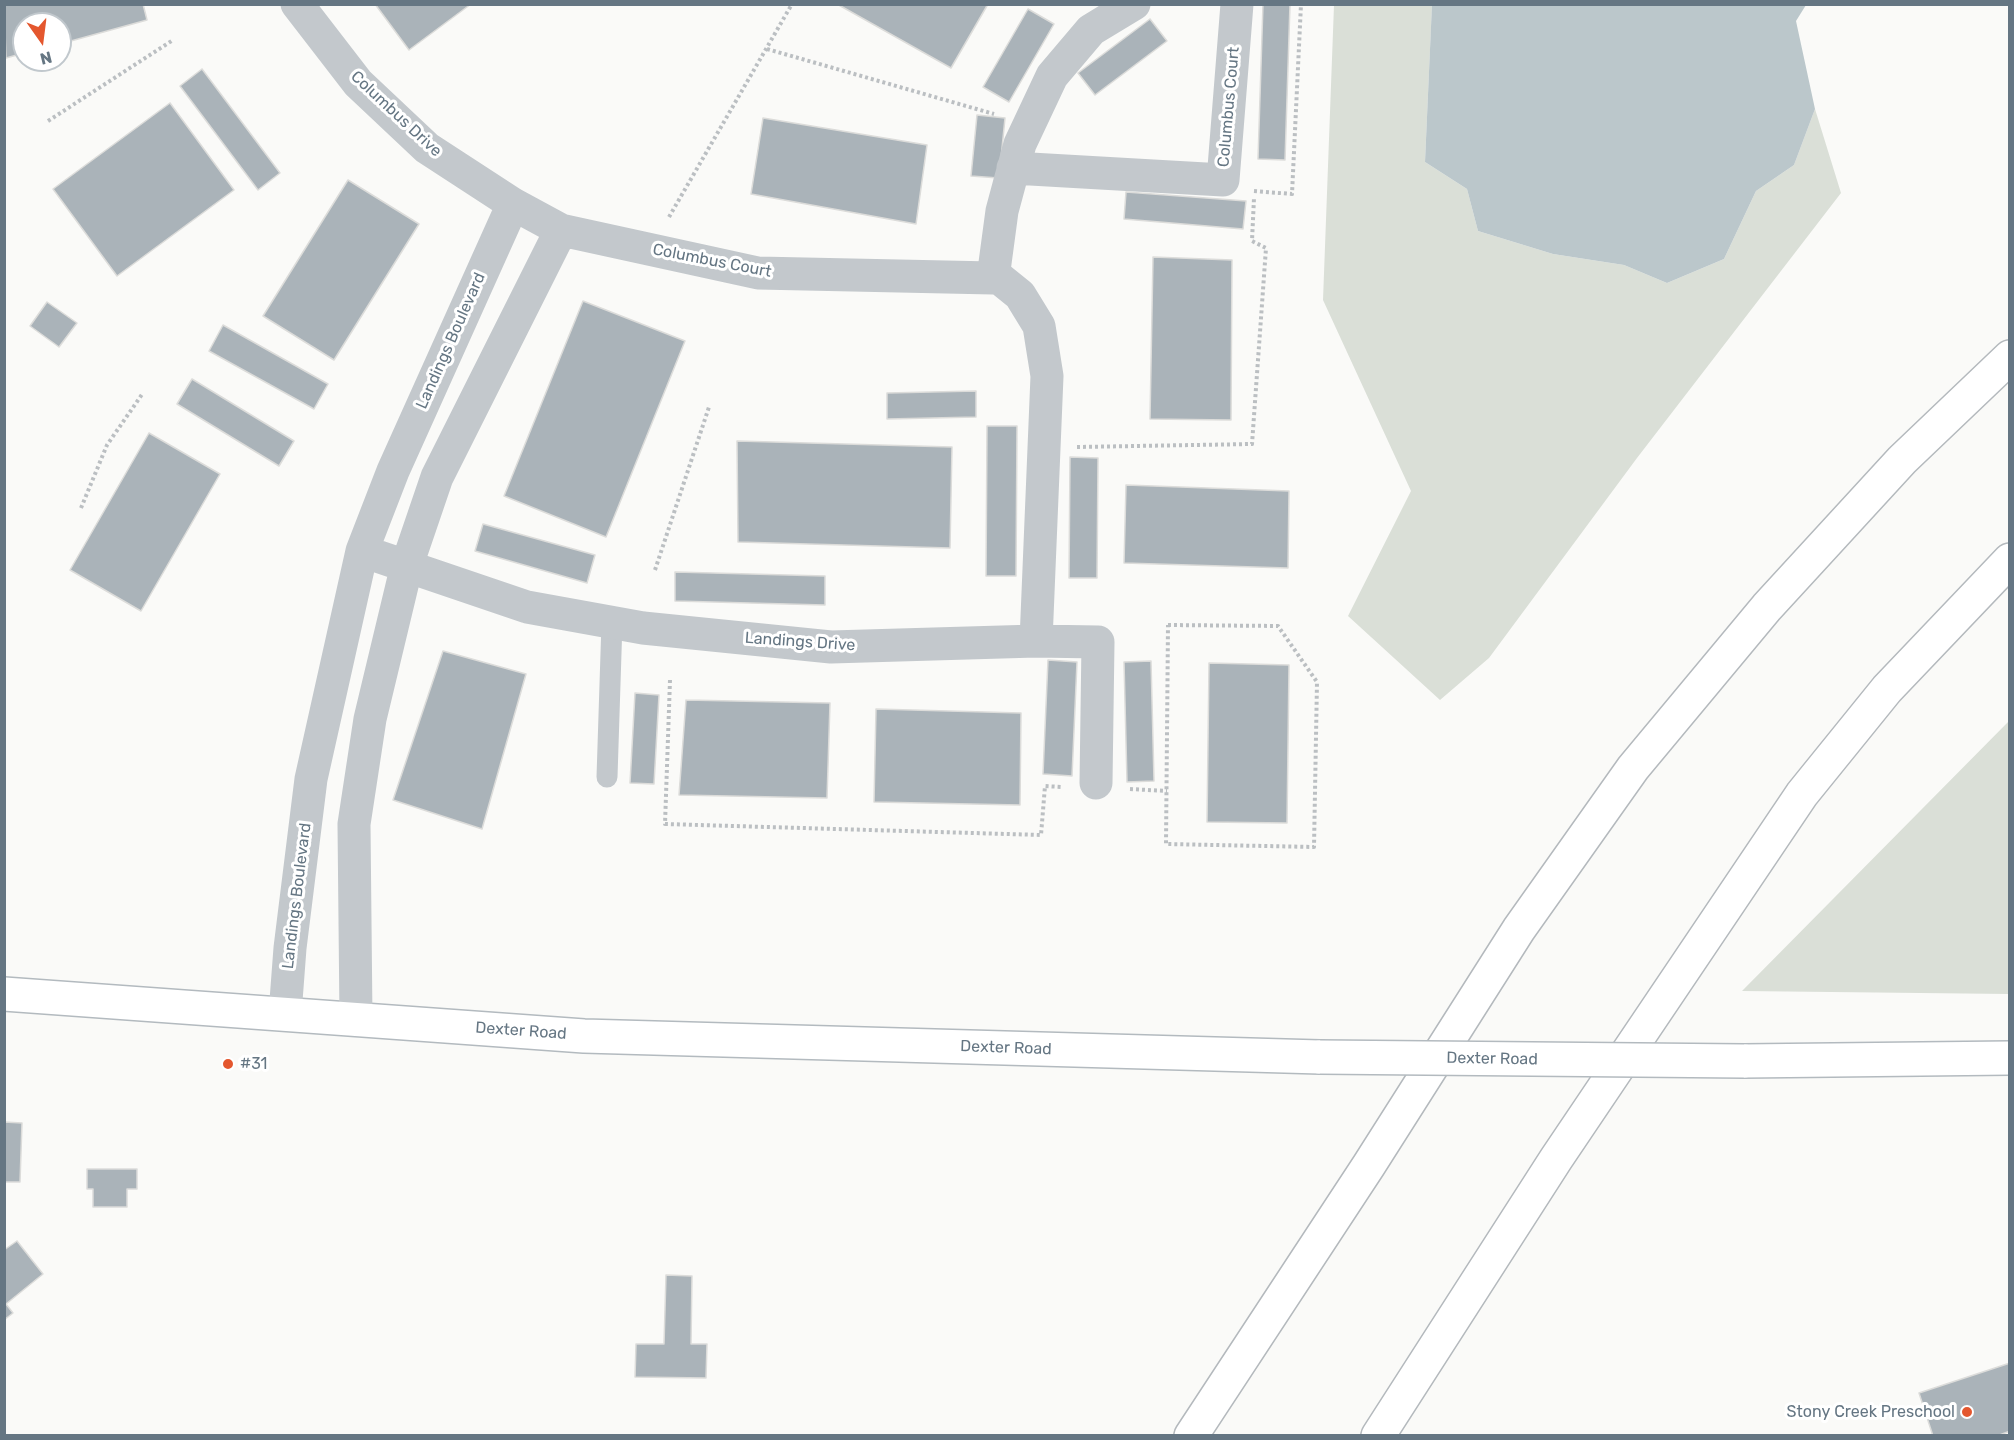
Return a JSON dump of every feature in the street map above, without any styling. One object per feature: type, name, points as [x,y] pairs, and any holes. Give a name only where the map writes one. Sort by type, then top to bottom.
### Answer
[{"type":"main road","points":[[1191,1436],[1519,929],[1633,768],[1767,607],[1878,486],[2010,357]]},
{"type":"main road","points":[[1378,1436],[1556,1159],[1802,794],[1887,689],[2010,560]]},
{"type":"main road","name":"Dexter Road","points":[[4,994],[584,1036],[1320,1057],[1744,1061],[2010,1059]]},
{"type":"street","name":"Columbus Drive","points":[[297,4],[358,83],[427,148],[513,204]]},
{"type":"street","points":[[993,278],[1002,211],[1020,144],[1052,76],[1091,30],[1134,4]]},
{"type":"street","name":"Columbus Court","points":[[1013,168],[1223,180],[1238,4]]},
{"type":"street","name":"Columbus Court","points":[[513,204],[561,230],[758,273],[993,278],[994,274],[1020,295],[1039,326],[1047,376],[1036,640]]},
{"type":"street","name":"Landings Boulevard","points":[[285,1014],[290,948],[311,779],[362,551],[390,479],[513,204]]},
{"type":"street","points":[[356,1019],[354,824],[370,719],[407,565],[437,477],[561,230]]},
{"type":"street","points":[[390,479],[432,493]]},
{"type":"street","points":[[362,551],[407,565]]},
{"type":"street","name":"Landings Drive","points":[[407,565],[527,607],[612,622],[831,647],[1036,640],[1098,642],[1095,786]]},
{"type":"street","points":[[311,779],[360,787]]},
{"type":"lane","points":[[608,777],[612,622]]},
{"type":"path","points":[[650,250],[792,4]]},
{"type":"path","points":[[1077,447],[1252,444],[1266,248],[1252,241],[1254,191],[1292,194],[1301,4]]},
{"type":"path","points":[[48,121],[173,40]]},
{"type":"path","points":[[767,49],[999,115]]},
{"type":"path","points":[[81,508],[107,445],[143,393]]},
{"type":"path","points":[[655,570],[709,407]]},
{"type":"path","points":[[1168,625],[1278,626],[1317,682],[1314,847],[1167,844],[1167,790],[1168,625]]},
{"type":"path","points":[[670,680],[665,824],[1041,835],[1045,786],[1167,790]]},
{"type":"shaded area","points":[[1432,4],[1806,5],[1796,21],[1815,109],[1794,165],[1756,191],[1724,259],[1667,283],[1624,265],[1553,254],[1478,231],[1467,189],[1425,162]]},
{"type":"shaded area","points":[[1334,5],[1432,5],[1425,162],[1467,189],[1478,231],[1553,254],[1624,265],[1667,283],[1724,259],[1756,191],[1794,165],[1815,109],[1841,193],[1637,458],[1489,658],[1440,700],[1348,616],[1411,491],[1323,300]]},
{"type":"shaded area","points":[[2009,721],[2009,994],[1742,991]]},
{"type":"building","points":[[4,4],[143,4],[147,20],[72,41],[72,12],[12,12],[12,56],[6,58]]},
{"type":"building","points":[[375,4],[471,4],[409,50]]},
{"type":"building","points":[[837,4],[988,4],[951,68]]},
{"type":"building","points":[[1263,4],[1290,4],[1285,160],[1258,159]]},
{"type":"building","points":[[1028,9],[1054,24],[1009,102],[983,87]]},
{"type":"building","points":[[1150,19],[1167,41],[1095,95],[1078,73]]},
{"type":"building","points":[[202,69],[280,173],[258,190],[180,86]]},
{"type":"building","points":[[170,103],[234,190],[117,276],[53,189]]},
{"type":"building","points":[[977,115],[1005,118],[999,178],[971,176]]},
{"type":"building","points":[[763,118],[927,145],[916,224],[751,194]]},
{"type":"building","points":[[348,180],[419,224],[334,360],[263,316]]},
{"type":"building","points":[[1126,192],[1246,201],[1243,229],[1124,219]]},
{"type":"building","points":[[1153,257],[1232,260],[1231,420],[1150,419]]},
{"type":"building","points":[[583,301],[685,341],[606,537],[504,496]]},
{"type":"building","points":[[47,302],[77,323],[59,347],[30,326]]},
{"type":"building","points":[[223,325],[328,384],[314,409],[209,351]]},
{"type":"building","points":[[192,379],[294,441],[279,466],[177,404]]},
{"type":"building","points":[[976,391],[976,417],[887,419],[887,393]]},
{"type":"building","points":[[987,426],[1017,426],[1016,576],[986,576]]},
{"type":"building","points":[[149,433],[220,474],[141,611],[70,570]]},
{"type":"building","points":[[737,441],[952,447],[950,548],[738,542]]},
{"type":"building","points":[[1070,457],[1098,458],[1097,578],[1069,578]]},
{"type":"building","points":[[1126,485],[1289,491],[1288,568],[1124,563]]},
{"type":"building","points":[[483,524],[595,555],[587,583],[475,551]]},
{"type":"building","points":[[675,572],[825,576],[825,605],[675,601]]},
{"type":"building","points":[[443,651],[526,674],[482,829],[393,800]]},
{"type":"building","points":[[1048,660],[1077,662],[1072,776],[1043,774]]},
{"type":"building","points":[[1151,661],[1154,781],[1127,782],[1124,662]]},
{"type":"building","points":[[1209,663],[1289,665],[1287,823],[1207,822]]},
{"type":"building","points":[[635,693],[659,695],[654,784],[630,783]]},
{"type":"building","points":[[686,700],[830,703],[827,798],[679,795]]},
{"type":"building","points":[[876,709],[1021,713],[1020,805],[874,802]]},
{"type":"building","points":[[4,1122],[22,1123],[20,1182],[4,1182]]},
{"type":"building","points":[[87,1169],[137,1169],[137,1189],[127,1189],[127,1207],[93,1207],[93,1189],[87,1189]]},
{"type":"building","points":[[17,1241],[43,1274],[6,1304],[13,1313],[4,1320],[4,1250]]},
{"type":"building","points":[[666,1275],[692,1276],[691,1344],[707,1344],[706,1378],[635,1377],[636,1344],[664,1344]]},
{"type":"building","name":"Stony Creek Preschool","points":[[2010,1363],[2010,1431],[1997,1436],[1933,1436],[1919,1393]]},
{"type":"place","name":"#31","points":[[228,1064]]},
{"type":"place","name":"Stony Creek Preschool","points":[[1967,1412]]}]
